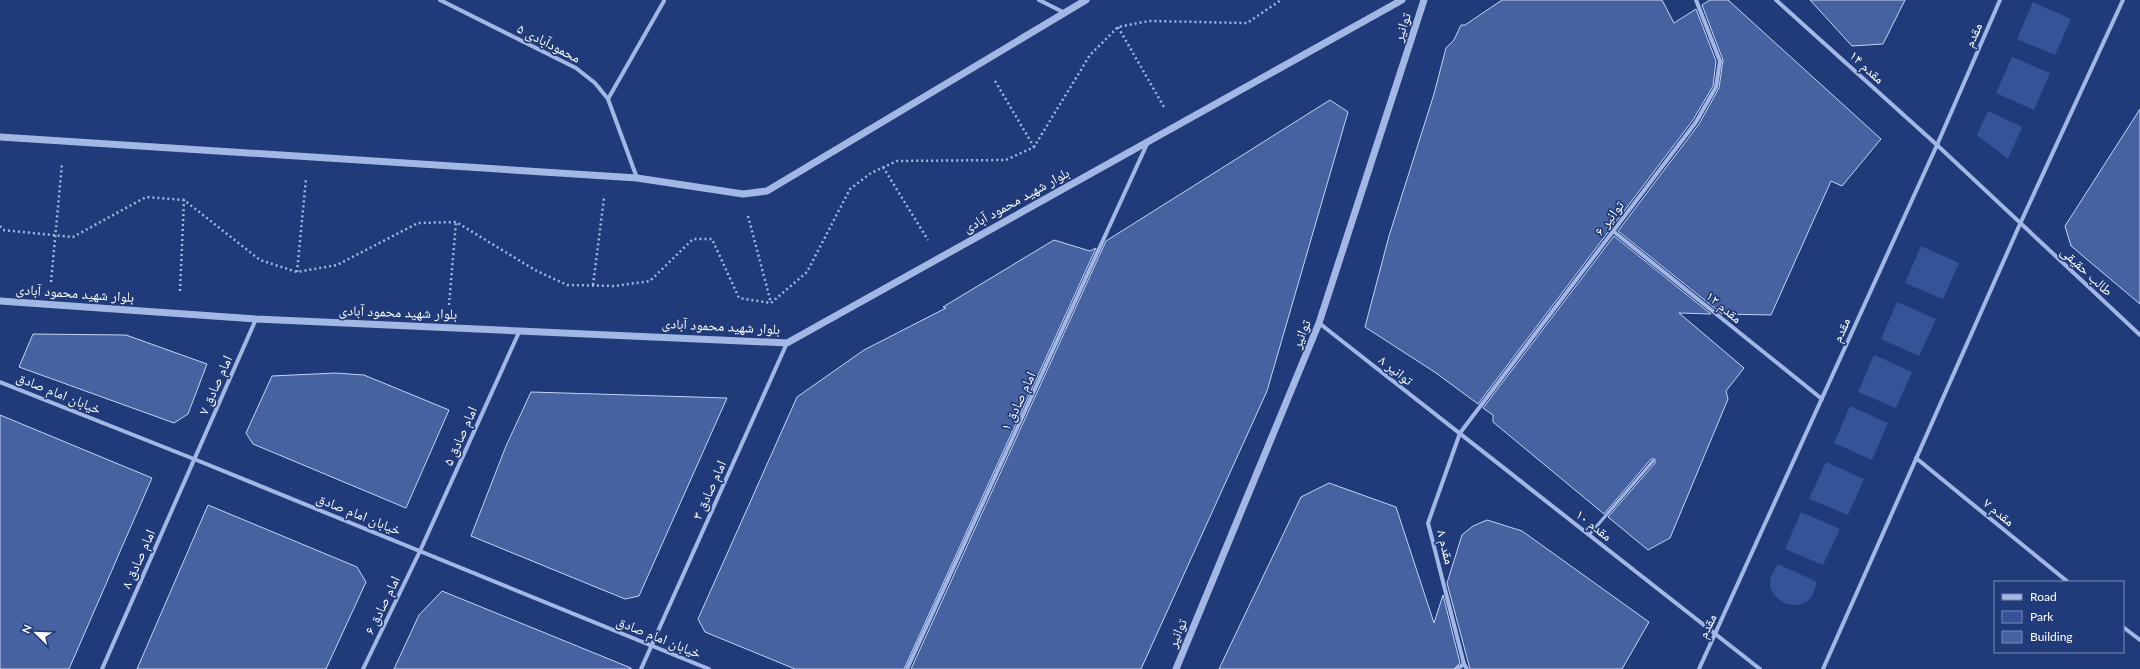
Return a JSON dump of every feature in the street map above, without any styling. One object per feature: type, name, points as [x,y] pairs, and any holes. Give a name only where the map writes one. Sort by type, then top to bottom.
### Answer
[{"type":"street","name":"محمودآبادی ۵","points":[[440,0],[576,68],[595,83],[608,99],[637,178]]},
{"type":"street","points":[[1039,0],[1065,13]]},
{"type":"street","points":[[0,137],[637,178],[743,194],[766,191],[1086,0]]},
{"type":"street","name":"بلوار شهید محمود آبادی","points":[[0,301],[256,319],[787,342],[1402,0]]},
{"type":"street","name":"توانیر","points":[[1176,669],[1319,323],[1424,0]]},
{"type":"street","name":"توانیر ۶","points":[[1460,433],[1696,122],[1716,87],[1720,61],[1696,0]]},
{"type":"street","name":"مقدم ۱۴","points":[[1776,0],[1937,145],[2020,224]]},
{"type":"street","name":"مقدم","points":[[1699,669],[1937,145],[2000,0]]},
{"type":"street","points":[[1823,669],[2020,224],[2123,0]]},
{"type":"street","points":[[608,99],[664,1]]},
{"type":"street","name":"امام صادق ۱","points":[[907,669],[1148,141]]},
{"type":"street","name":"طالب حقیقی","points":[[2020,224],[2140,335]]},
{"type":"street","name":"مقدم ۱۲","points":[[1613,232],[1822,399]]},
{"type":"street","name":"امام صادق ۷","points":[[194,459],[256,319]]},
{"type":"street","name":"توانیر ۸","points":[[1319,323],[1460,433]]},
{"type":"street","name":"امام صادق ۵","points":[[420,551],[520,330]]},
{"type":"street","name":"امام صادق ۳","points":[[641,669],[787,342]]},
{"type":"street","name":"خیابان امام صادق","points":[[0,382],[194,459],[709,669]]},
{"type":"street","name":"مقدم ۱۰","points":[[1460,433],[1760,669]]},
{"type":"street","name":"مقدم ۸","points":[[1460,433],[1428,523],[1464,664],[1467,669]]},
{"type":"street","name":"مقدم ۷","points":[[1916,458],[2067,581]]},
{"type":"street","name":"امام صادق ۸","points":[[102,669],[194,459]]},
{"type":"street","name":"امام صادق ۶","points":[[363,669],[420,551]]},
{"type":"street","points":[[2124,628],[2140,640]]},
{"type":"street","points":[[1457,669],[1464,664]]},
{"type":"lane","points":[[1589,535],[1653,462]]},
{"type":"path","points":[[1118,27],[1175,127]]},
{"type":"path","points":[[983,61],[1034,147]]},
{"type":"path","points":[[49,304],[64,141]]},
{"type":"path","points":[[297,272],[308,157]]},
{"type":"path","points":[[883,167],[939,258]]},
{"type":"path","points":[[594,285],[607,176]]},
{"type":"path","points":[[743,194],[771,303]]},
{"type":"path","points":[[178,314],[184,200]]},
{"type":"path","points":[[447,327],[456,222]]},
{"type":"green space","points":[[2033,2],[2071,19],[2055,55],[2017,39]]},
{"type":"green space","points":[[2012,57],[2050,73],[2034,110],[1996,93]]},
{"type":"green space","points":[[1988,111],[2022,127],[2008,159],[1977,135]]},
{"type":"green space","points":[[1921,246],[1959,263],[1943,299],[1905,283]]},
{"type":"green space","points":[[1897,302],[1936,319],[1919,356],[1881,339]]},
{"type":"green space","points":[[1874,355],[1912,372],[1896,408],[1858,392]]},
{"type":"green space","points":[[1850,406],[1888,423],[1872,460],[1834,443]]},
{"type":"green space","points":[[1826,462],[1864,479],[1848,515],[1809,499]]},
{"type":"green space","points":[[1801,512],[1840,529],[1823,565],[1785,549]]},
{"type":"green space","points":[[1778,564],[1817,582],[1814,592],[1806,602],[1792,605],[1779,600],[1774,595],[1771,589],[1770,580]]},
{"type":"building","points":[[1502,0],[1662,0],[1674,23],[1696,9],[1716,61],[1713,86],[1693,120],[1478,404],[1436,373],[1365,327],[1389,236],[1434,94],[1446,48],[1454,40],[1461,25],[1465,25]]},
{"type":"building","points":[[1710,0],[1728,0],[1881,139],[1842,186],[1831,181],[1771,315],[1722,314],[1618,231],[1699,124],[1719,88],[1723,60],[1702,5]]},
{"type":"building","points":[[1810,0],[1905,0],[1883,44],[1852,46]]},
{"type":"building","points":[[1330,100],[1348,112],[1267,391],[1141,669],[911,669],[1106,241]]},
{"type":"building","points":[[2140,109],[2140,304],[2071,246],[2065,226]]},
{"type":"building","points":[[1614,236],[1711,314],[1679,313],[1744,368],[1726,391],[1728,399],[1670,538],[1648,550],[1608,517],[1655,463],[1655,459],[1651,459],[1604,514],[1493,422],[1493,415],[1483,408]]},
{"type":"building","points":[[1054,240],[1090,251],[1096,248],[904,669],[795,669],[705,632],[698,619],[797,397],[864,350],[946,308],[943,307]]},
{"type":"building","points":[[33,334],[126,335],[207,364],[188,414],[174,423],[19,367]]},
{"type":"building","points":[[335,373],[364,375],[449,410],[406,508],[253,444],[246,433],[272,376]]},
{"type":"building","points":[[531,392],[727,398],[639,596],[625,599],[471,536],[506,446]]},
{"type":"building","points":[[0,415],[152,478],[69,669],[0,669]]},
{"type":"building","points":[[1329,483],[1396,507],[1434,623],[1443,595],[1460,663],[1454,669],[1219,669],[1301,497]]},
{"type":"building","points":[[208,505],[357,567],[366,582],[326,669],[137,669]]},
{"type":"building","points":[[1487,520],[1522,531],[1649,622],[1622,669],[1470,669],[1447,583],[1462,535],[1473,526]]},
{"type":"building","points":[[442,591],[631,669],[394,669],[419,615]]}]
